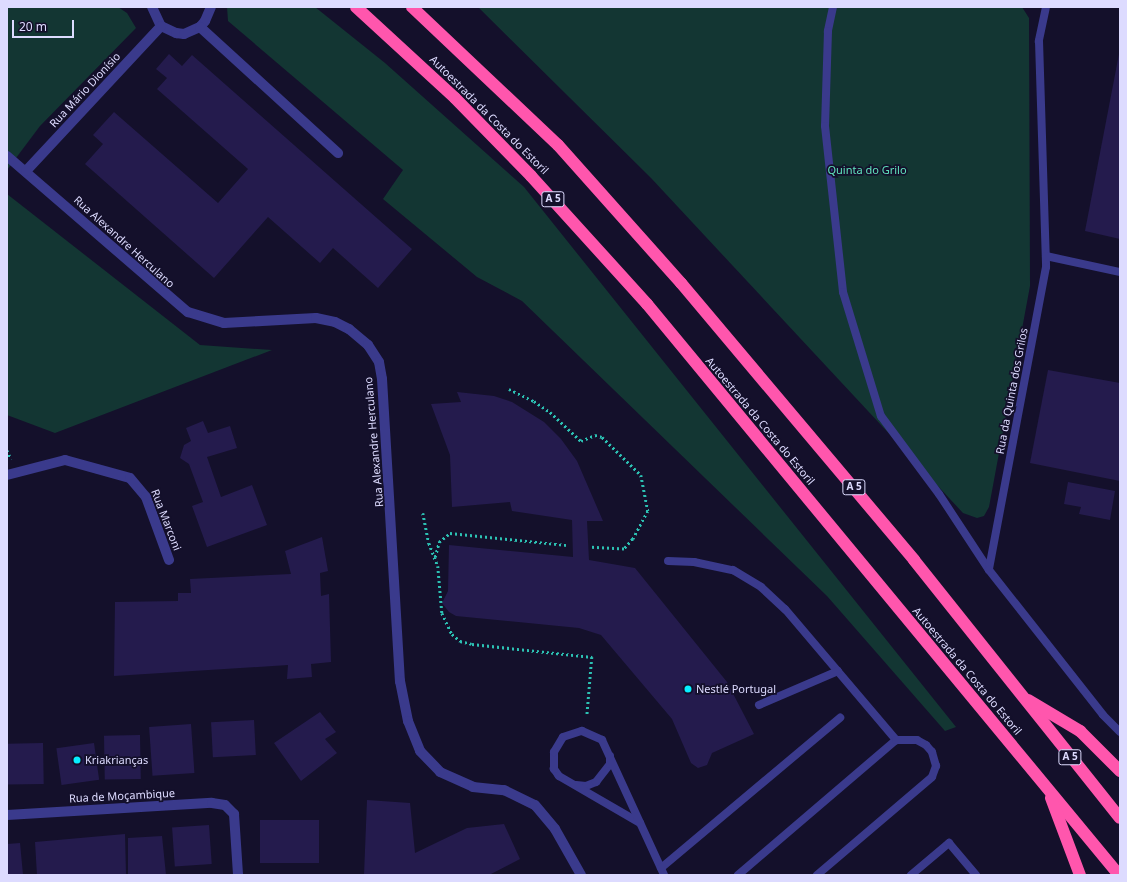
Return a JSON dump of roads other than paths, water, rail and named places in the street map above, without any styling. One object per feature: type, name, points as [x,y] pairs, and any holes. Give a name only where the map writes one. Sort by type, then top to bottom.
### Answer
[{"type":"highway","name":"Autoestrada da Costa do Estoril","points":[[356,7],[455,98],[589,238],[647,304],[1119,875]]},
{"type":"highway","name":"A 5","points":[[412,7],[558,145],[681,283],[914,560],[1020,696],[1120,818]]},
{"type":"highway","points":[[1020,696],[1080,731],[1120,771]]},
{"type":"highway","points":[[1047,789],[1080,875]]},
{"type":"street","points":[[152,7],[161,26],[176,34],[192,32],[200,28],[206,21],[210,7]]},
{"type":"street","name":"Rua Mário Dionísio","points":[[26,171],[161,26]]},
{"type":"street","points":[[200,28],[338,153]]},
{"type":"street","name":"Rua Alexandre Herculano","points":[[7,156],[188,312],[224,323],[316,318],[349,329],[368,345],[379,362],[382,379],[400,681],[408,721],[420,751],[440,772],[473,787],[504,790],[535,805],[555,829],[581,875]]},
{"type":"street","name":"Rua Marconi","points":[[7,475],[65,460],[130,478],[146,497],[169,560]]},
{"type":"street","name":"Rua de Moçambique","points":[[7,815],[212,803],[225,805],[234,814],[238,875]]},
{"type":"lane","points":[[833,7],[828,31],[825,126],[843,292],[881,416],[939,494],[989,570],[1103,715],[1120,732]]},
{"type":"lane","name":"Rua da Quinta dos Grilos","points":[[989,570],[1046,267],[1039,41],[1046,7]]},
{"type":"lane","points":[[1046,256],[1120,272]]},
{"type":"lane","points":[[668,561],[714,565],[746,576],[774,598],[896,740]]},
{"type":"lane","points":[[759,705],[838,671]]},
{"type":"lane","points":[[640,822],[571,785],[559,776],[554,768],[554,752],[563,737],[582,731],[602,740],[610,756],[640,822],[662,871],[840,718]]},
{"type":"lane","points":[[738,875],[896,740],[917,740],[926,745],[932,752],[936,766],[932,777],[817,875]]},
{"type":"lane","points":[[571,785],[586,786],[596,782],[610,764],[610,756]]},
{"type":"lane","points":[[911,875],[949,842],[976,875]]},
{"type":"place","name":"Nestlé Portugal","points":[[688,689]]},
{"type":"place","name":"Kriakrianças","points":[[77,760]]},
{"type":"park label","name":"Quinta do Grilo","points":[[867,170]]}]
